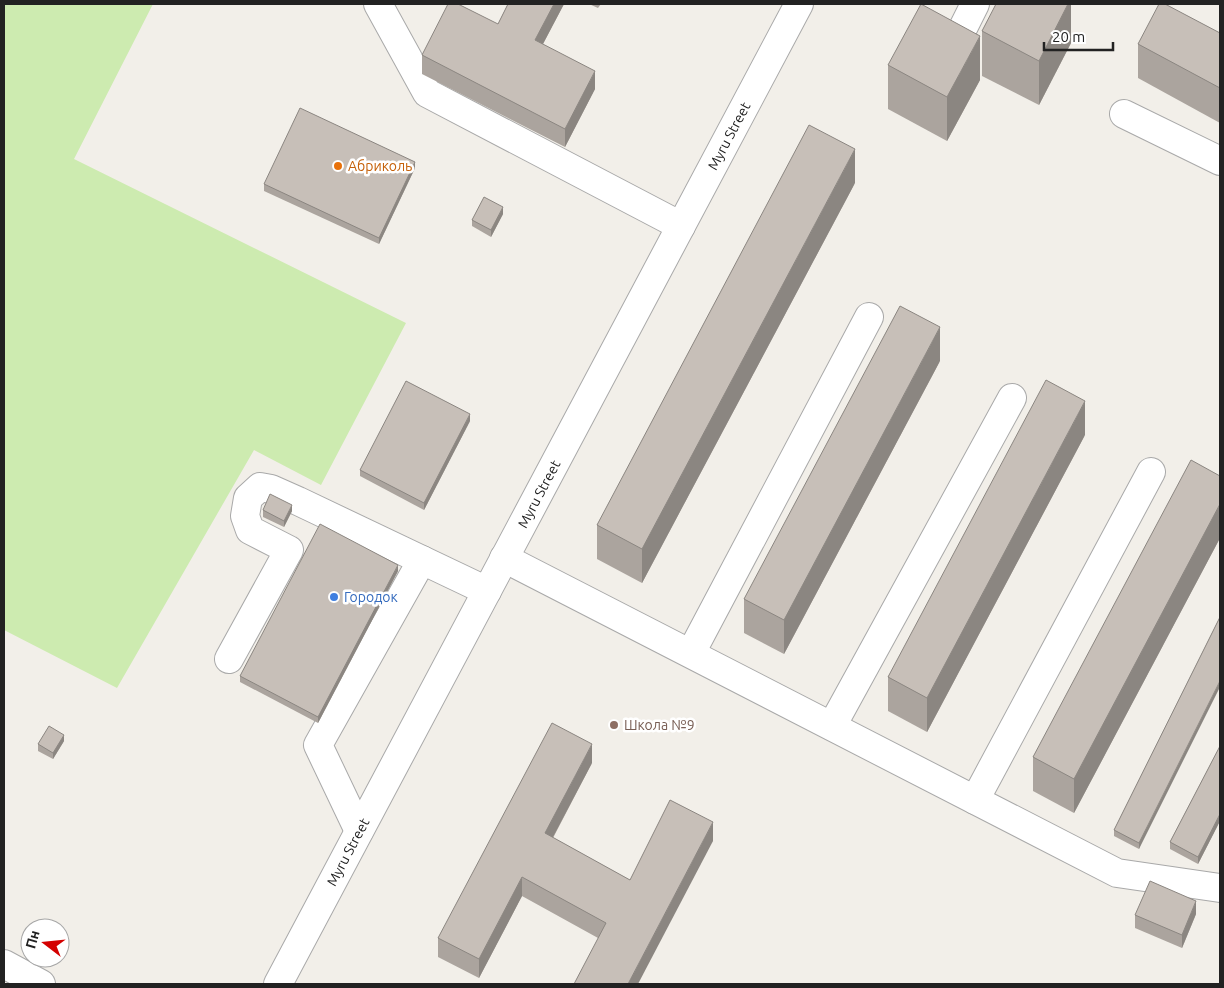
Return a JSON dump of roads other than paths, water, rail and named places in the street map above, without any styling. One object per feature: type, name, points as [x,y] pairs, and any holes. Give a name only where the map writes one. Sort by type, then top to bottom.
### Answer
[{"type":"street","points":[[378,4],[428,93],[681,226]]},
{"type":"street","name":"Myru Street","points":[[278,984],[799,4]]},
{"type":"street","points":[[958,38],[975,4]]},
{"type":"street","points":[[1124,114],[1220,161]]},
{"type":"street","points":[[691,653],[869,317]]},
{"type":"street","points":[[832,726],[1012,398]]},
{"type":"street","points":[[975,800],[1152,472]]},
{"type":"street","points":[[229,659],[289,550],[250,530],[245,516],[248,498],[260,487],[271,489],[298,501],[487,591]]},
{"type":"street","points":[[504,558],[1117,873],[1220,888]]},
{"type":"street","points":[[359,831],[318,745],[422,560]]},
{"type":"street","points":[[4,964],[41,984]]},
{"type":"place","name":"Абриколь","points":[[338,166]]},
{"type":"place","name":"Городок","points":[[334,597]]},
{"type":"place","name":"Школа №9","points":[[614,725]]}]
